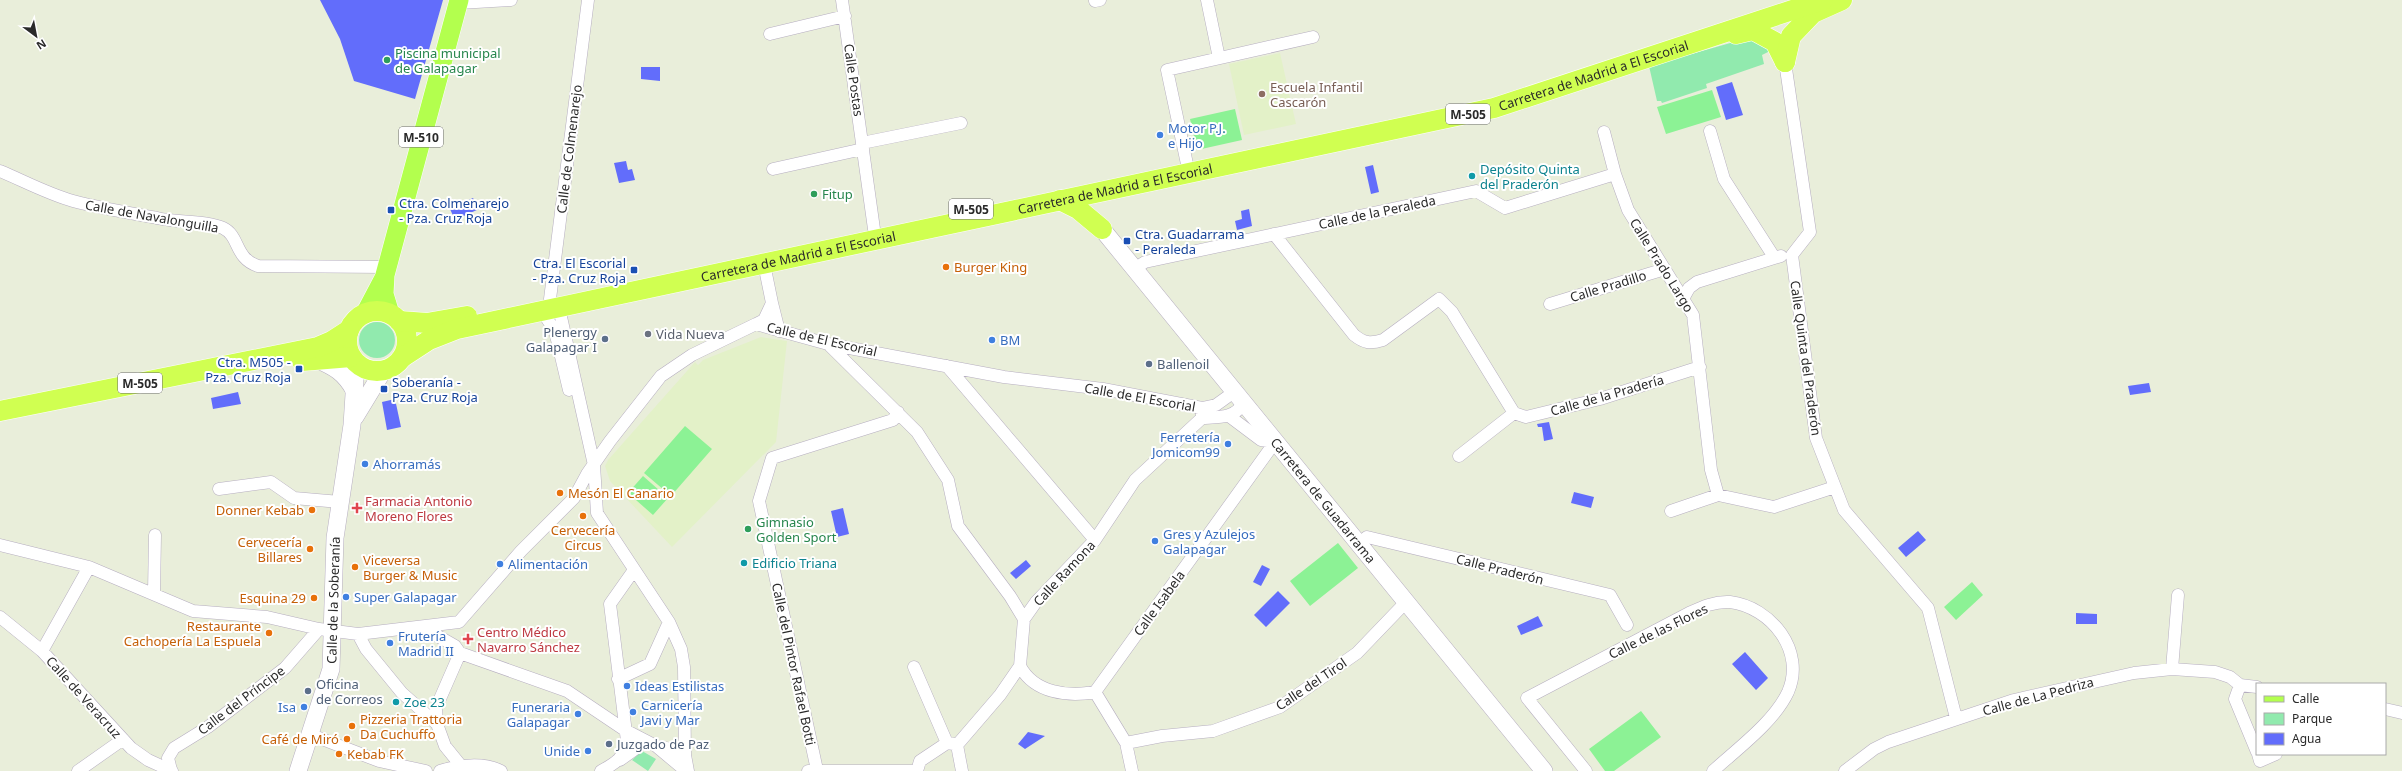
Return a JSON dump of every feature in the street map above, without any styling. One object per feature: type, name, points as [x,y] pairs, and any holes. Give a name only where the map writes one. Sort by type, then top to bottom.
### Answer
[{"type":"highway","name":"Carretera de Madrid a El Escorial","points":[[403,357],[429,340],[457,329],[552,305],[874,229],[1187,164],[1431,111],[1495,94],[1788,0]]},
{"type":"highway","name":"Carretera de Madrid a El Escorial","points":[[394,318],[428,323],[552,305],[764,264],[1494,108],[1823,0]]},
{"type":"highway","points":[[1785,62],[1791,36],[1813,14],[1842,0]]},
{"type":"highway","points":[[1691,43],[1753,30],[1775,42],[1785,62]]},
{"type":"highway","points":[[1102,229],[1097,206],[1104,191]]},
{"type":"highway","points":[[1060,200],[1078,209],[1102,229]]},
{"type":"highway","name":"M-505","points":[[0,410],[318,347],[332,341],[349,330],[354,322],[365,314],[373,312],[394,318]]},
{"type":"highway","points":[[394,318],[407,338],[403,357]]},
{"type":"highway","points":[[349,330],[347,341],[354,360]]},
{"type":"highway","name":"M-505","points":[[0,422],[316,358],[354,360],[369,370],[383,371],[394,366],[403,357]]},
{"type":"main road","name":"M-510","points":[[394,318],[384,294],[386,271],[459,2]]},
{"type":"main road","name":"Carretera de Guadarrama","points":[[1102,229],[1544,771]]},
{"type":"main road","name":"M-510","points":[[365,314],[386,271]]},
{"type":"main road","points":[[316,358],[337,368],[347,377],[354,390]]},
{"type":"main road","name":"Calle de la Soberanía","points":[[298,771],[328,684],[333,649],[326,630],[335,538],[352,424],[354,360]]},
{"type":"main road","name":"Calle de la Soberanía","points":[[352,424],[366,396],[383,371]]},
{"type":"street","points":[[459,2],[511,0]]},
{"type":"street","name":"Calle de Colmenarejo","points":[[588,0],[552,305],[555,331],[581,440],[590,470]]},
{"type":"street","name":"Calle Postas","points":[[844,0],[874,229]]},
{"type":"street","points":[[1207,0],[1219,58]]},
{"type":"street","points":[[770,34],[845,16]]},
{"type":"street","points":[[1187,164],[1167,70],[1313,37]]},
{"type":"street","points":[[1684,297],[1689,288],[1697,282],[1774,257],[1792,255],[1810,232],[1785,62]]},
{"type":"street","points":[[773,169],[961,123]]},
{"type":"street","points":[[1710,131],[1724,179],[1774,257]]},
{"type":"street","name":"Calle Prado Largo","points":[[1604,132],[1615,174],[1628,210],[1684,297],[1693,315],[1712,470],[1718,495]]},
{"type":"street","name":"Calle de Navalonguilla","points":[[0,171],[72,201],[175,222],[214,225],[224,229],[232,237],[241,255],[248,263],[258,266],[386,271]]},
{"type":"street","name":"Calle de la Peraleda","points":[[1134,269],[1144,262],[1476,190],[1505,208],[1615,174]]},
{"type":"street","points":[[1274,234],[1354,335],[1362,342],[1372,344],[1383,340],[1439,299],[1452,312],[1514,413],[1460,456]]},
{"type":"street","name":"Calle Quinta del Praderón","points":[[1792,255],[1816,438],[1844,510],[1928,608],[1956,718]]},
{"type":"street","points":[[764,264],[779,331]]},
{"type":"street","name":"Calle Pradillo","points":[[1550,304],[1665,269]]},
{"type":"street","points":[[756,324],[764,320],[772,303]]},
{"type":"street","name":"Calle de Colmenarejo","points":[[552,305],[561,317],[597,512]]},
{"type":"street","name":"Calle de El Escorial","points":[[422,627],[459,622],[521,551],[574,498],[590,470],[661,376],[692,355],[756,324],[828,344],[1004,377],[1137,395],[1202,413],[1216,405],[1239,398]]},
{"type":"street","points":[[828,344],[917,432],[948,480],[958,526],[1010,596],[1024,619]]},
{"type":"street","points":[[947,366],[1095,540]]},
{"type":"street","name":"Calle de la Pradería","points":[[1514,413],[1526,417],[1600,399],[1700,367]]},
{"type":"street","points":[[1229,416],[1239,411],[1239,398]]},
{"type":"street","name":"Calle del Pintor Rafael Botti","points":[[812,770],[759,501],[772,458],[893,420],[898,412]]},
{"type":"street","points":[[1202,413],[1229,416],[1261,440],[1275,442]]},
{"type":"street","name":"Calle Ramona","points":[[917,771],[920,761],[952,744],[1000,695],[1020,666],[1024,619],[1036,602],[1095,540],[1135,480],[1202,413]]},
{"type":"street","name":"Calle Isabela","points":[[1095,692],[1275,442]]},
{"type":"street","points":[[219,489],[272,482],[294,498],[340,502]]},
{"type":"street","points":[[1671,511],[1718,495],[1774,507],[1835,487]]},
{"type":"street","name":"Calle de Colmenarejo","points":[[574,498],[590,500],[669,622],[681,649],[684,667],[685,755],[687,771]]},
{"type":"street","points":[[154,593],[155,535]]},
{"type":"street","name":"Calle Praderón","points":[[1358,544],[1367,536],[1610,595],[1627,625]]},
{"type":"street","points":[[0,545],[89,567],[154,593],[193,611],[267,617],[326,630],[358,634],[422,627],[455,646],[460,652],[567,691],[625,730],[651,744],[687,771]]},
{"type":"street","points":[[42,651],[89,567]]},
{"type":"street","points":[[619,761],[625,751],[625,730],[610,604],[634,570]]},
{"type":"street","points":[[2172,669],[2178,594]]},
{"type":"street","name":"Calle del Tirol","points":[[1126,743],[1162,736],[1213,731],[1280,707],[1357,653],[1406,602]]},
{"type":"street","name":"Calle de las Flores","points":[[1586,771],[1527,698],[1689,613],[1708,604],[1728,602],[1749,606],[1767,616],[1781,631],[1790,650],[1792,670],[1788,691],[1779,709],[1713,771]]},
{"type":"street","name":"Calle de Veracruz","points":[[0,617],[42,651],[122,740],[148,760],[171,770]]},
{"type":"street","points":[[618,679],[650,664],[669,622]]},
{"type":"street","name":"Calle del Príncipe","points":[[171,770],[168,758],[174,748],[208,727],[285,668],[326,630]]},
{"type":"street","points":[[358,634],[366,649],[402,693],[437,724]]},
{"type":"street","points":[[460,652],[436,708],[437,724],[445,746],[462,767]]},
{"type":"street","points":[[1020,666],[1024,673],[1040,687],[1077,696],[1095,692],[1126,743],[1132,771]]},
{"type":"street","points":[[914,667],[952,744],[962,771]]},
{"type":"street","name":"Calle de La Pedriza","points":[[1845,771],[1874,749],[1888,742],[1956,718],[1991,709],[2014,700],[2134,673],[2172,669],[2215,672],[2230,677],[2240,685],[2256,687]]},
{"type":"street","points":[[2240,685],[2235,699],[2256,751]]},
{"type":"street","points":[[2386,709],[2402,713]]},
{"type":"street","points":[[310,734],[394,768],[426,771]]},
{"type":"street","points":[[78,771],[122,740]]},
{"type":"street","points":[[601,771],[651,744],[676,750],[685,755]]},
{"type":"street","points":[[445,746],[443,771],[462,767],[497,769]]},
{"type":"street","points":[[2258,755],[2260,761],[2274,755]]},
{"type":"street","points":[[812,770],[912,771]]},
{"type":"shaded area","name":"Escuela Infantil Cascarón","points":[[1280,53],[1296,124],[1244,135],[1229,64]]},
{"type":"shaded area","points":[[761,337],[787,341],[776,442],[672,547],[610,481],[605,466],[608,460],[695,362],[698,365],[703,360]]},
{"type":"green space","points":[[1748,38],[1772,50],[1762,55],[1764,64],[1706,84],[1707,88],[1662,103],[1661,101],[1657,101],[1649,66]]},
{"type":"green space","points":[[1712,90],[1721,117],[1666,134],[1657,107]]},
{"type":"green space","points":[[1235,109],[1242,140],[1197,150],[1194,148],[1191,142],[1195,141],[1190,119]]},
{"type":"green space","points":[[381,322],[390,327],[394,333],[394,347],[390,353],[381,358],[373,358],[364,353],[360,347],[359,336],[364,327],[370,323]]},
{"type":"green space","points":[[685,426],[712,449],[671,496],[644,473]]},
{"type":"green space","points":[[643,476],[668,498],[653,515],[628,493]]},
{"type":"green space","points":[[1338,543],[1358,568],[1310,606],[1290,581]]},
{"type":"green space","points":[[1972,582],[1983,595],[1956,620],[1944,607]]},
{"type":"green space","points":[[1641,711],[1661,737],[1614,771],[1605,771],[1589,749]]},
{"type":"green space","points":[[642,751],[656,759],[648,771],[632,760]]},
{"type":"water","name":"Piscina municipal de Galapagar","points":[[320,0],[443,0],[415,99],[354,81],[340,39]]},
{"type":"water","points":[[641,67],[660,67],[660,81],[641,79]]},
{"type":"water","points":[[1732,82],[1743,115],[1726,120],[1716,87]]},
{"type":"water","points":[[626,161],[628,170],[632,169],[635,180],[619,183],[614,163]]},
{"type":"water","points":[[1373,165],[1379,192],[1371,194],[1365,167]]},
{"type":"water","points":[[473,198],[479,209],[455,220],[450,209]]},
{"type":"water","points":[[1249,209],[1252,226],[1237,230],[1235,221],[1242,219],[1241,211]]},
{"type":"water","points":[[2149,383],[2151,392],[2130,395],[2128,386]]},
{"type":"water","points":[[238,392],[241,404],[213,409],[211,398]]},
{"type":"water","points":[[395,399],[401,427],[387,430],[382,402]]},
{"type":"water","points":[[1549,422],[1553,439],[1544,441],[1542,427],[1538,427],[1537,424]]},
{"type":"water","points":[[1574,492],[1594,497],[1591,508],[1571,503]]},
{"type":"water","points":[[843,508],[849,534],[837,537],[831,511]]},
{"type":"water","points":[[1918,531],[1926,540],[1906,557],[1898,548]]},
{"type":"water","points":[[1026,560],[1031,566],[1016,579],[1010,573]]},
{"type":"water","points":[[1262,565],[1270,569],[1261,586],[1253,582]]},
{"type":"water","points":[[1278,591],[1290,603],[1266,627],[1254,615]]},
{"type":"water","points":[[2076,613],[2097,614],[2097,624],[2076,624]]},
{"type":"water","points":[[1538,616],[1543,626],[1521,635],[1517,626]]},
{"type":"water","points":[[1745,652],[1768,678],[1756,690],[1732,664]]},
{"type":"water","points":[[1028,732],[1045,736],[1025,749],[1018,744]]},
{"type":"place","name":"Piscina municipal de Galapagar","points":[[387,60]]},
{"type":"place","name":"Escuela Infantil Cascarón","points":[[1262,94]]},
{"type":"place","name":"Motor P.J. e Hijo","points":[[1160,135]]},
{"type":"place","name":"Depósito Quinta del Praderón","points":[[1472,176]]},
{"type":"place","name":"Fitup","points":[[814,194]]},
{"type":"place","name":"Ctra. Colmenarejo - Pza. Cruz Roja","points":[[391,210]]},
{"type":"place","name":"Ctra. Guadarrama - Peraleda","points":[[1127,241]]},
{"type":"place","name":"Burger King","points":[[946,267]]},
{"type":"place","name":"Ctra. El Escorial - Pza. Cruz Roja","points":[[634,270]]},
{"type":"place","name":"Vida Nueva","points":[[648,334]]},
{"type":"place","name":"Plenergy Galapagar I","points":[[605,339]]},
{"type":"place","name":"BM","points":[[992,340]]},
{"type":"place","name":"Ballenoil","points":[[1149,364]]},
{"type":"place","name":"Ctra. M505 - Pza. Cruz Roja","points":[[299,369]]},
{"type":"place","name":"Soberanía - Pza. Cruz Roja","points":[[384,389]]},
{"type":"place","name":"Ferretería Jomicom99","points":[[1228,444]]},
{"type":"place","name":"Ahorramás","points":[[365,464]]},
{"type":"place","name":"Mesón El Canario","points":[[560,493]]},
{"type":"place","name":"Farmacia Antonio Moreno Flores","points":[[357,508]]},
{"type":"place","name":"Donner Kebab","points":[[312,510]]},
{"type":"place","name":"Cervecería Circus","points":[[583,516]]},
{"type":"place","name":"Gimnasio Golden Sport","points":[[748,529]]},
{"type":"place","name":"Gres y Azulejos Galapagar","points":[[1155,541]]},
{"type":"place","name":"Cervecería Billares","points":[[310,549]]},
{"type":"place","name":"Edificio Triana","points":[[744,563]]},
{"type":"place","name":"Alimentación","points":[[500,564]]},
{"type":"place","name":"Viceversa Burger & Music","points":[[355,567]]},
{"type":"place","name":"Super Galapagar","points":[[346,597]]},
{"type":"place","name":"Esquina 29","points":[[314,598]]},
{"type":"place","name":"Restaurante Cachopería La Espuela","points":[[269,633]]},
{"type":"place","name":"Centro Médico Navarro Sánchez","points":[[468,639]]},
{"type":"place","name":"Frutería Madrid II","points":[[390,643]]},
{"type":"place","name":"Ideas Estilistas","points":[[627,686]]},
{"type":"place","name":"Oficina de Correos","points":[[308,691]]},
{"type":"place","name":"Zoe 23","points":[[396,702]]},
{"type":"place","name":"Isa","points":[[304,707]]},
{"type":"place","name":"Carnicería Javi y Mar","points":[[633,712]]},
{"type":"place","name":"Funeraria Galapagar","points":[[578,714]]},
{"type":"place","name":"Pizzeria Trattoria Da Cuchuffo","points":[[352,726]]},
{"type":"place","name":"Café de Miró","points":[[347,739]]},
{"type":"place","name":"Juzgado de Paz","points":[[609,744]]},
{"type":"place","name":"Unide","points":[[588,751]]},
{"type":"place","name":"Kebab FK","points":[[339,754]]}]
